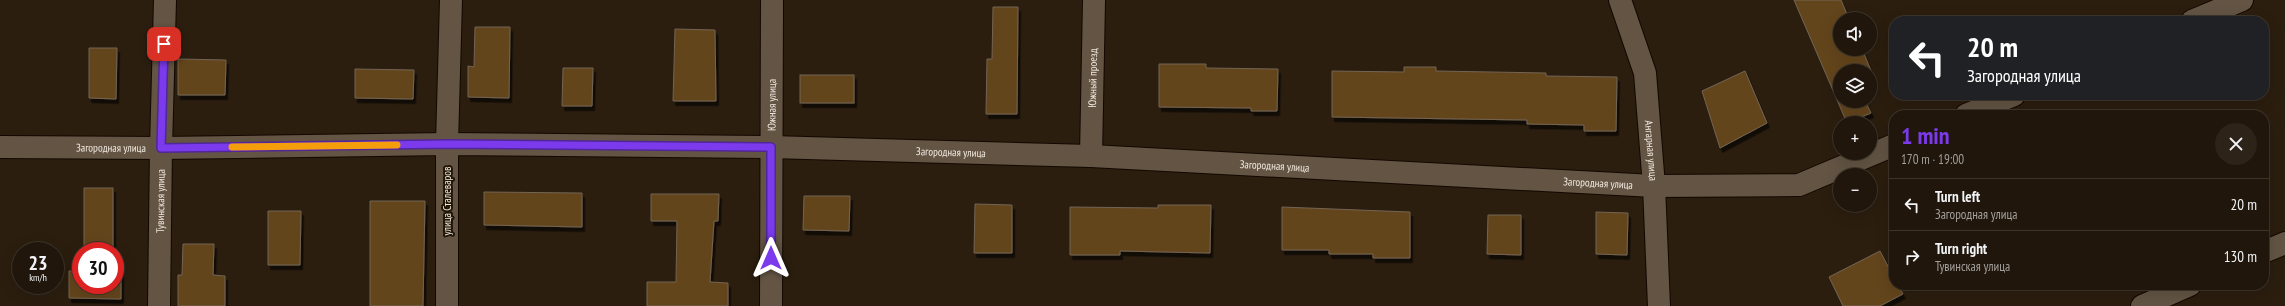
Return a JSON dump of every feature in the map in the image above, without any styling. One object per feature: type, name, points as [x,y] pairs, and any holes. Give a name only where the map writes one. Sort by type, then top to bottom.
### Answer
[{"type":"street","name":"Тувинская улица","points":[[159,306],[165,0]]},
{"type":"street","name":"улица Сталеваров","points":[[447,306],[447,144],[451,0]]},
{"type":"street","name":"Южная улица","points":[[771,306],[772,0]]},
{"type":"street","name":"Южный проезд","points":[[1091,156],[1094,0]]},
{"type":"street","name":"Ангарная улица","points":[[1620,0],[1645,73],[1654,186],[1659,306]]},
{"type":"street","points":[[2204,16],[2242,0]]},
{"type":"street","points":[[1978,110],[2002,100]]},
{"type":"street","name":"Загородная улица","points":[[0,147],[161,148],[447,144],[771,147],[1091,156],[1654,186],[1799,185],[1889,147]]},
{"type":"street","points":[[2269,250],[2285,243]]},
{"type":"street","points":[[2142,306],[2179,290]]},
{"type":"building","points":[[1794,0],[1841,0],[1846,12],[1833,12],[1833,56],[1865,56],[1868,64],[1833,64],[1833,91]]},
{"type":"building","points":[[993,7],[1018,7],[1017,114],[986,114],[987,59],[992,59]]},
{"type":"building","points":[[475,27],[510,27],[509,98],[468,97],[468,66],[474,67]]},
{"type":"building","points":[[675,29],[715,30],[716,101],[673,101]]},
{"type":"building","points":[[89,48],[117,48],[116,99],[89,98]]},
{"type":"building","points":[[178,59],[226,60],[225,95],[178,95]]},
{"type":"building","points":[[1159,64],[1206,64],[1206,68],[1278,69],[1277,111],[1251,111],[1251,108],[1159,107]]},
{"type":"building","points":[[1404,67],[1436,67],[1436,71],[1546,73],[1546,76],[1617,77],[1616,131],[1584,131],[1584,125],[1527,124],[1527,120],[1332,117],[1332,71],[1404,72]]},
{"type":"building","points":[[563,68],[593,68],[592,106],[562,106]]},
{"type":"building","points":[[355,69],[414,70],[413,99],[355,98]]},
{"type":"building","points":[[1745,71],[1767,123],[1720,148],[1702,91]]},
{"type":"building","points":[[800,75],[854,75],[854,103],[800,103]]},
{"type":"building","points":[[1841,108],[1868,108],[1871,113],[1864,116],[1844,116]]},
{"type":"building","points":[[84,188],[113,188],[113,242],[84,242]]},
{"type":"building","points":[[484,192],[582,193],[582,227],[484,225]]},
{"type":"building","points":[[651,194],[719,194],[718,221],[714,221],[710,282],[728,283],[728,306],[647,306],[647,282],[676,282],[677,221],[651,221]]},
{"type":"building","points":[[804,196],[850,196],[849,231],[803,230]]},
{"type":"building","points":[[370,201],[425,201],[423,306],[370,306]]},
{"type":"building","points":[[975,204],[1012,205],[1012,253],[974,253]]},
{"type":"building","points":[[1158,205],[1211,205],[1210,253],[1120,251],[1120,255],[1070,255],[1070,207],[1158,208]]},
{"type":"building","points":[[1282,207],[1410,212],[1410,258],[1373,258],[1373,254],[1329,254],[1329,250],[1282,250]]},
{"type":"building","points":[[268,211],[301,211],[300,265],[268,265]]},
{"type":"building","points":[[1596,212],[1628,213],[1627,255],[1596,254]]},
{"type":"building","points":[[1488,215],[1521,215],[1521,255],[1487,254]]},
{"type":"building","points":[[183,244],[214,244],[213,275],[225,276],[225,306],[178,306],[178,275],[182,275]]},
{"type":"building","points":[[1880,251],[1889,268],[1889,290],[1901,290],[1903,294],[1880,306],[1843,306],[1829,277]]},
{"type":"building","points":[[69,271],[72,271],[72,294],[121,294],[121,299],[69,298]]},
{"type":"slow traffic","points":[[232,147],[397,145]]},
{"type":"route","points":[[164,44],[161,148],[447,144],[771,147],[771,258]]}]
